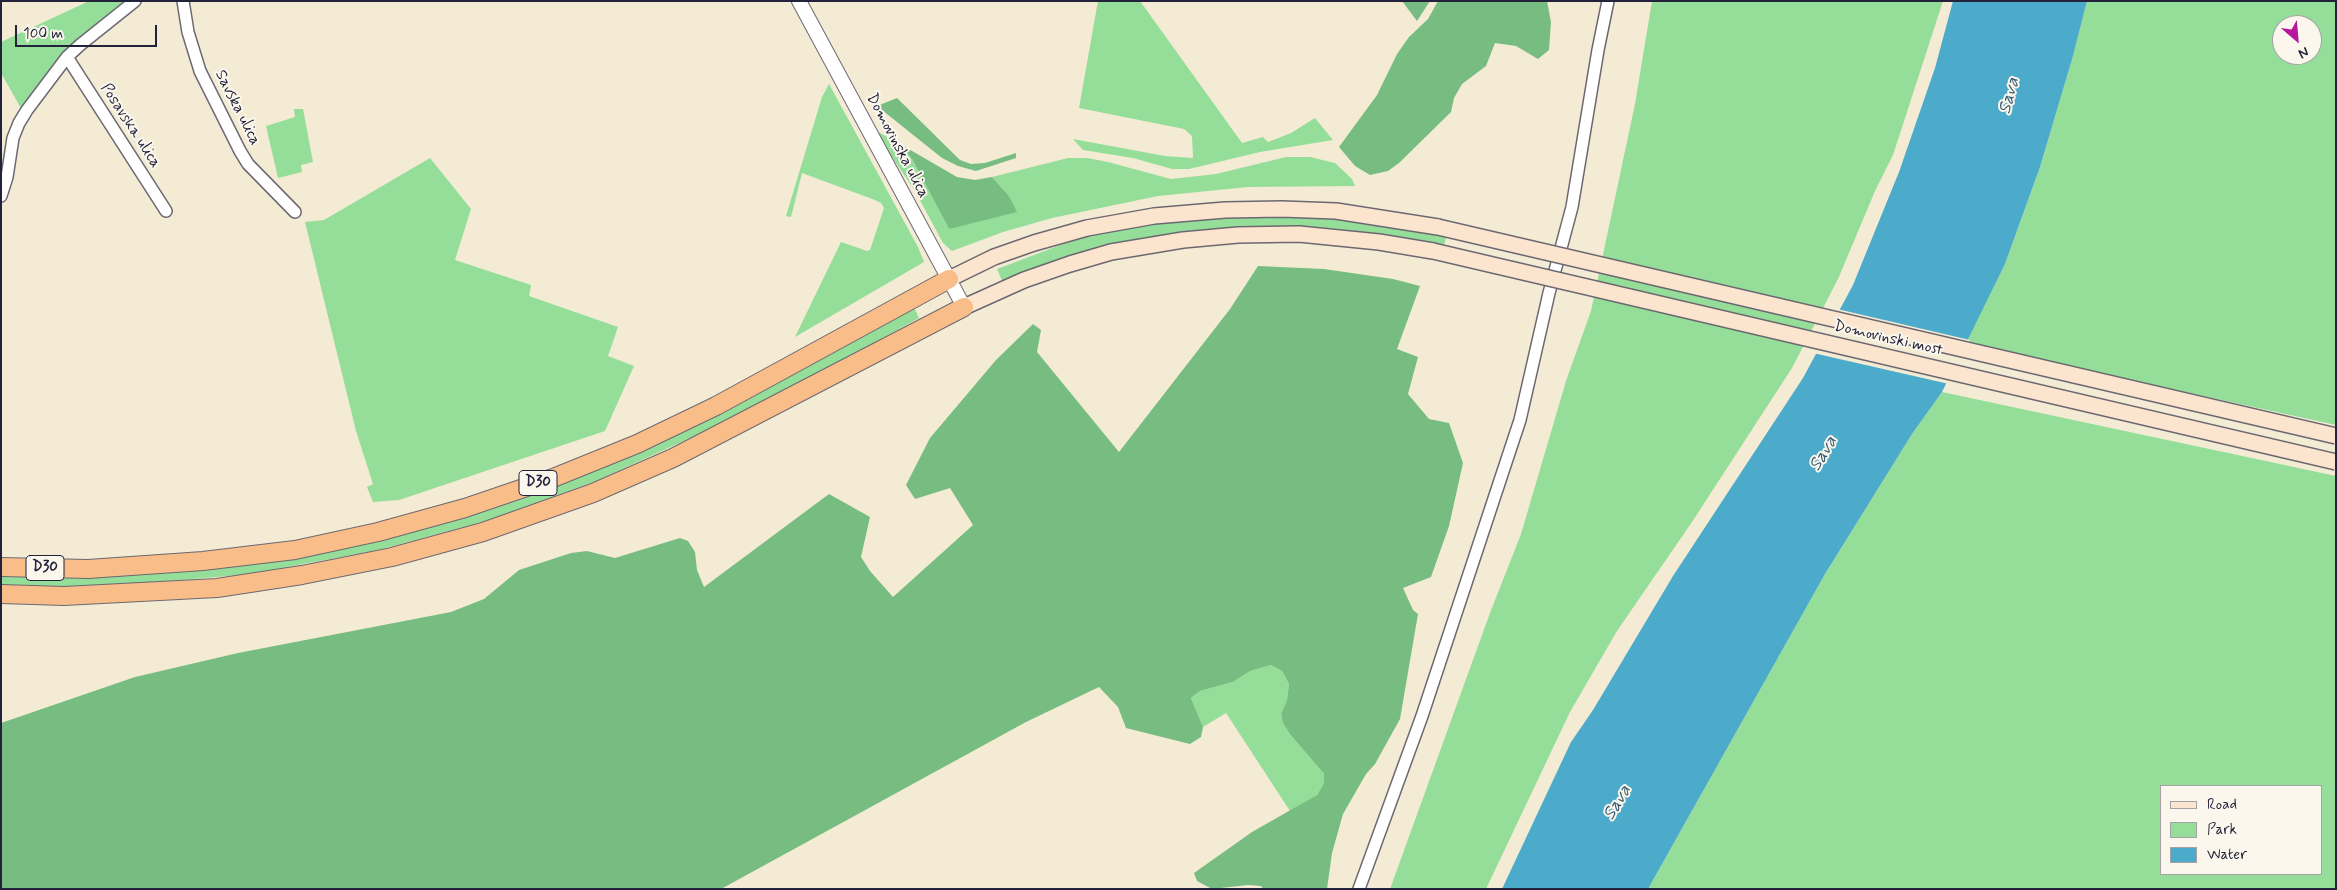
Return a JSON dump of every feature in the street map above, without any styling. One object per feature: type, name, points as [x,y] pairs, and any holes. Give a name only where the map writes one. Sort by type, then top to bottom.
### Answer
[{"type":"highway","name":"D30","points":[[1,567],[88,569],[203,561],[295,550],[378,532],[465,508],[552,478],[646,440],[716,406],[949,279]]},
{"type":"highway","name":"D30","points":[[1,594],[64,596],[217,588],[302,575],[392,557],[483,532],[593,493],[673,458],[964,307]]},
{"type":"main road","name":"Domovinski most","points":[[949,279],[994,257],[1034,242],[1087,228],[1154,216],[1225,210],[1336,211],[1438,227],[2336,436]]},
{"type":"main road","name":"Domovinski most","points":[[964,307],[1024,280],[1070,264],[1111,252],[1183,240],[1238,234],[1299,234],[1378,242],[1433,251],[2336,462]]},
{"type":"street","points":[[1,196],[19,123],[67,57],[80,44],[135,1]]},
{"type":"street","name":"Savska ulica","points":[[183,1],[188,32],[200,71],[240,151],[248,164],[295,212]]},
{"type":"street","name":"Domovinska ulica","points":[[799,1],[964,307]]},
{"type":"street","points":[[1359,889],[1422,716],[1520,420],[1549,293],[1572,207],[1608,1]]},
{"type":"street","name":"Posavska ulica","points":[[67,57],[166,211]]},
{"type":"green space","points":[[89,1],[124,1],[61,56],[22,110],[1,73],[1,42]]},
{"type":"green space","points":[[1098,1],[1140,1],[1242,143],[1263,137],[1268,142],[1291,133],[1315,118],[1333,140],[1260,152],[1189,169],[1172,169],[1133,158],[1083,150],[1073,139],[1165,156],[1193,158],[1192,136],[1184,129],[1079,108]]},
{"type":"green space","points":[[1402,1],[1430,1],[1417,21]]},
{"type":"green space","points":[[1438,1],[1547,1],[1551,22],[1549,50],[1538,59],[1516,46],[1495,43],[1486,66],[1462,84],[1454,98],[1451,112],[1399,163],[1388,171],[1370,175],[1355,166],[1339,147],[1377,95],[1397,54],[1409,37],[1428,19]]},
{"type":"green space","points":[[1652,1],[1943,1],[1893,155],[1875,191],[1838,279],[1792,368],[1692,522],[1617,631],[1570,712],[1486,889],[1390,889],[1490,613],[1521,534],[1566,381],[1591,311],[1635,104]]},
{"type":"green space","points":[[2087,1],[2336,1],[2336,425],[1965,344],[2005,264],[2040,167],[2073,56]]},
{"type":"green space","points":[[829,84],[918,247],[924,262],[795,337],[841,242],[867,251],[870,250],[884,208],[881,203],[875,200],[802,173],[791,217],[786,216],[822,97]]},
{"type":"green space","points":[[897,98],[960,160],[971,164],[985,163],[1016,153],[1016,158],[976,171],[958,166],[942,158],[877,106]]},
{"type":"green space","points":[[294,109],[303,109],[313,162],[301,165],[302,172],[278,178],[266,126],[295,117]]},
{"type":"green space","points":[[873,129],[900,144],[912,159],[949,229],[1009,196],[992,177],[1068,158],[1087,158],[1108,162],[1171,179],[1216,174],[1286,157],[1310,157],[1335,163],[1352,179],[1355,186],[1248,187],[1158,196],[1052,218],[1003,232],[952,251],[943,243],[915,191]]},
{"type":"green space","points":[[900,144],[957,177],[975,180],[992,177],[1009,196],[1017,212],[949,229],[912,159]]},
{"type":"green space","points":[[430,158],[471,209],[455,260],[531,285],[529,296],[618,327],[608,356],[634,366],[605,431],[399,500],[373,502],[367,487],[373,484],[356,431],[305,222],[324,220]]},
{"type":"green space","points":[[1323,215],[1447,235],[1443,248],[1226,230],[1003,283],[997,269],[1092,233],[1180,219]]},
{"type":"green space","points":[[1258,266],[1324,269],[1393,279],[1420,286],[1397,349],[1418,357],[1408,394],[1429,419],[1449,423],[1463,463],[1449,526],[1431,577],[1403,588],[1413,610],[1418,614],[1400,719],[1375,764],[1366,774],[1343,814],[1332,853],[1327,889],[1263,889],[1261,886],[1248,885],[1212,889],[1197,881],[1194,873],[1252,832],[1317,795],[1324,783],[1324,774],[1289,733],[1283,723],[1281,714],[1287,700],[1289,684],[1282,671],[1271,665],[1250,671],[1233,682],[1200,691],[1191,698],[1203,727],[1201,737],[1190,744],[1126,728],[1118,707],[1099,687],[1026,722],[721,889],[1,889],[1,723],[135,677],[238,653],[451,612],[484,599],[519,570],[571,553],[587,551],[615,558],[680,538],[688,541],[695,552],[697,570],[704,587],[829,494],[870,517],[861,557],[870,571],[893,597],[973,525],[950,488],[915,499],[906,485],[930,438],[996,360],[1033,324],[1041,330],[1037,352],[1119,452],[1230,309]]},
{"type":"green space","points":[[913,305],[919,318],[758,407],[596,481],[489,520],[378,550],[250,574],[113,586],[1,586],[1,576],[94,576],[155,572],[510,501]]},
{"type":"green space","points":[[1942,392],[2336,476],[2336,889],[1648,889],[1825,574],[1912,434]]},
{"type":"green space","points":[[1271,665],[1282,671],[1289,684],[1287,700],[1281,714],[1283,723],[1289,733],[1324,774],[1324,783],[1317,795],[1290,811],[1226,713],[1203,727],[1191,698],[1200,691],[1233,682],[1250,671]]},
{"type":"water","name":"Sava","points":[[1953,1],[2087,1],[2073,56],[2040,167],[2005,264],[1942,392],[1912,434],[1825,574],[1648,889],[1502,889],[1571,742],[1593,710],[1673,576],[1803,378],[1853,285],[1899,172],[1935,68]]},
{"type":"pier","points":[[1837,309],[1970,340],[1949,384],[1813,353]]}]
